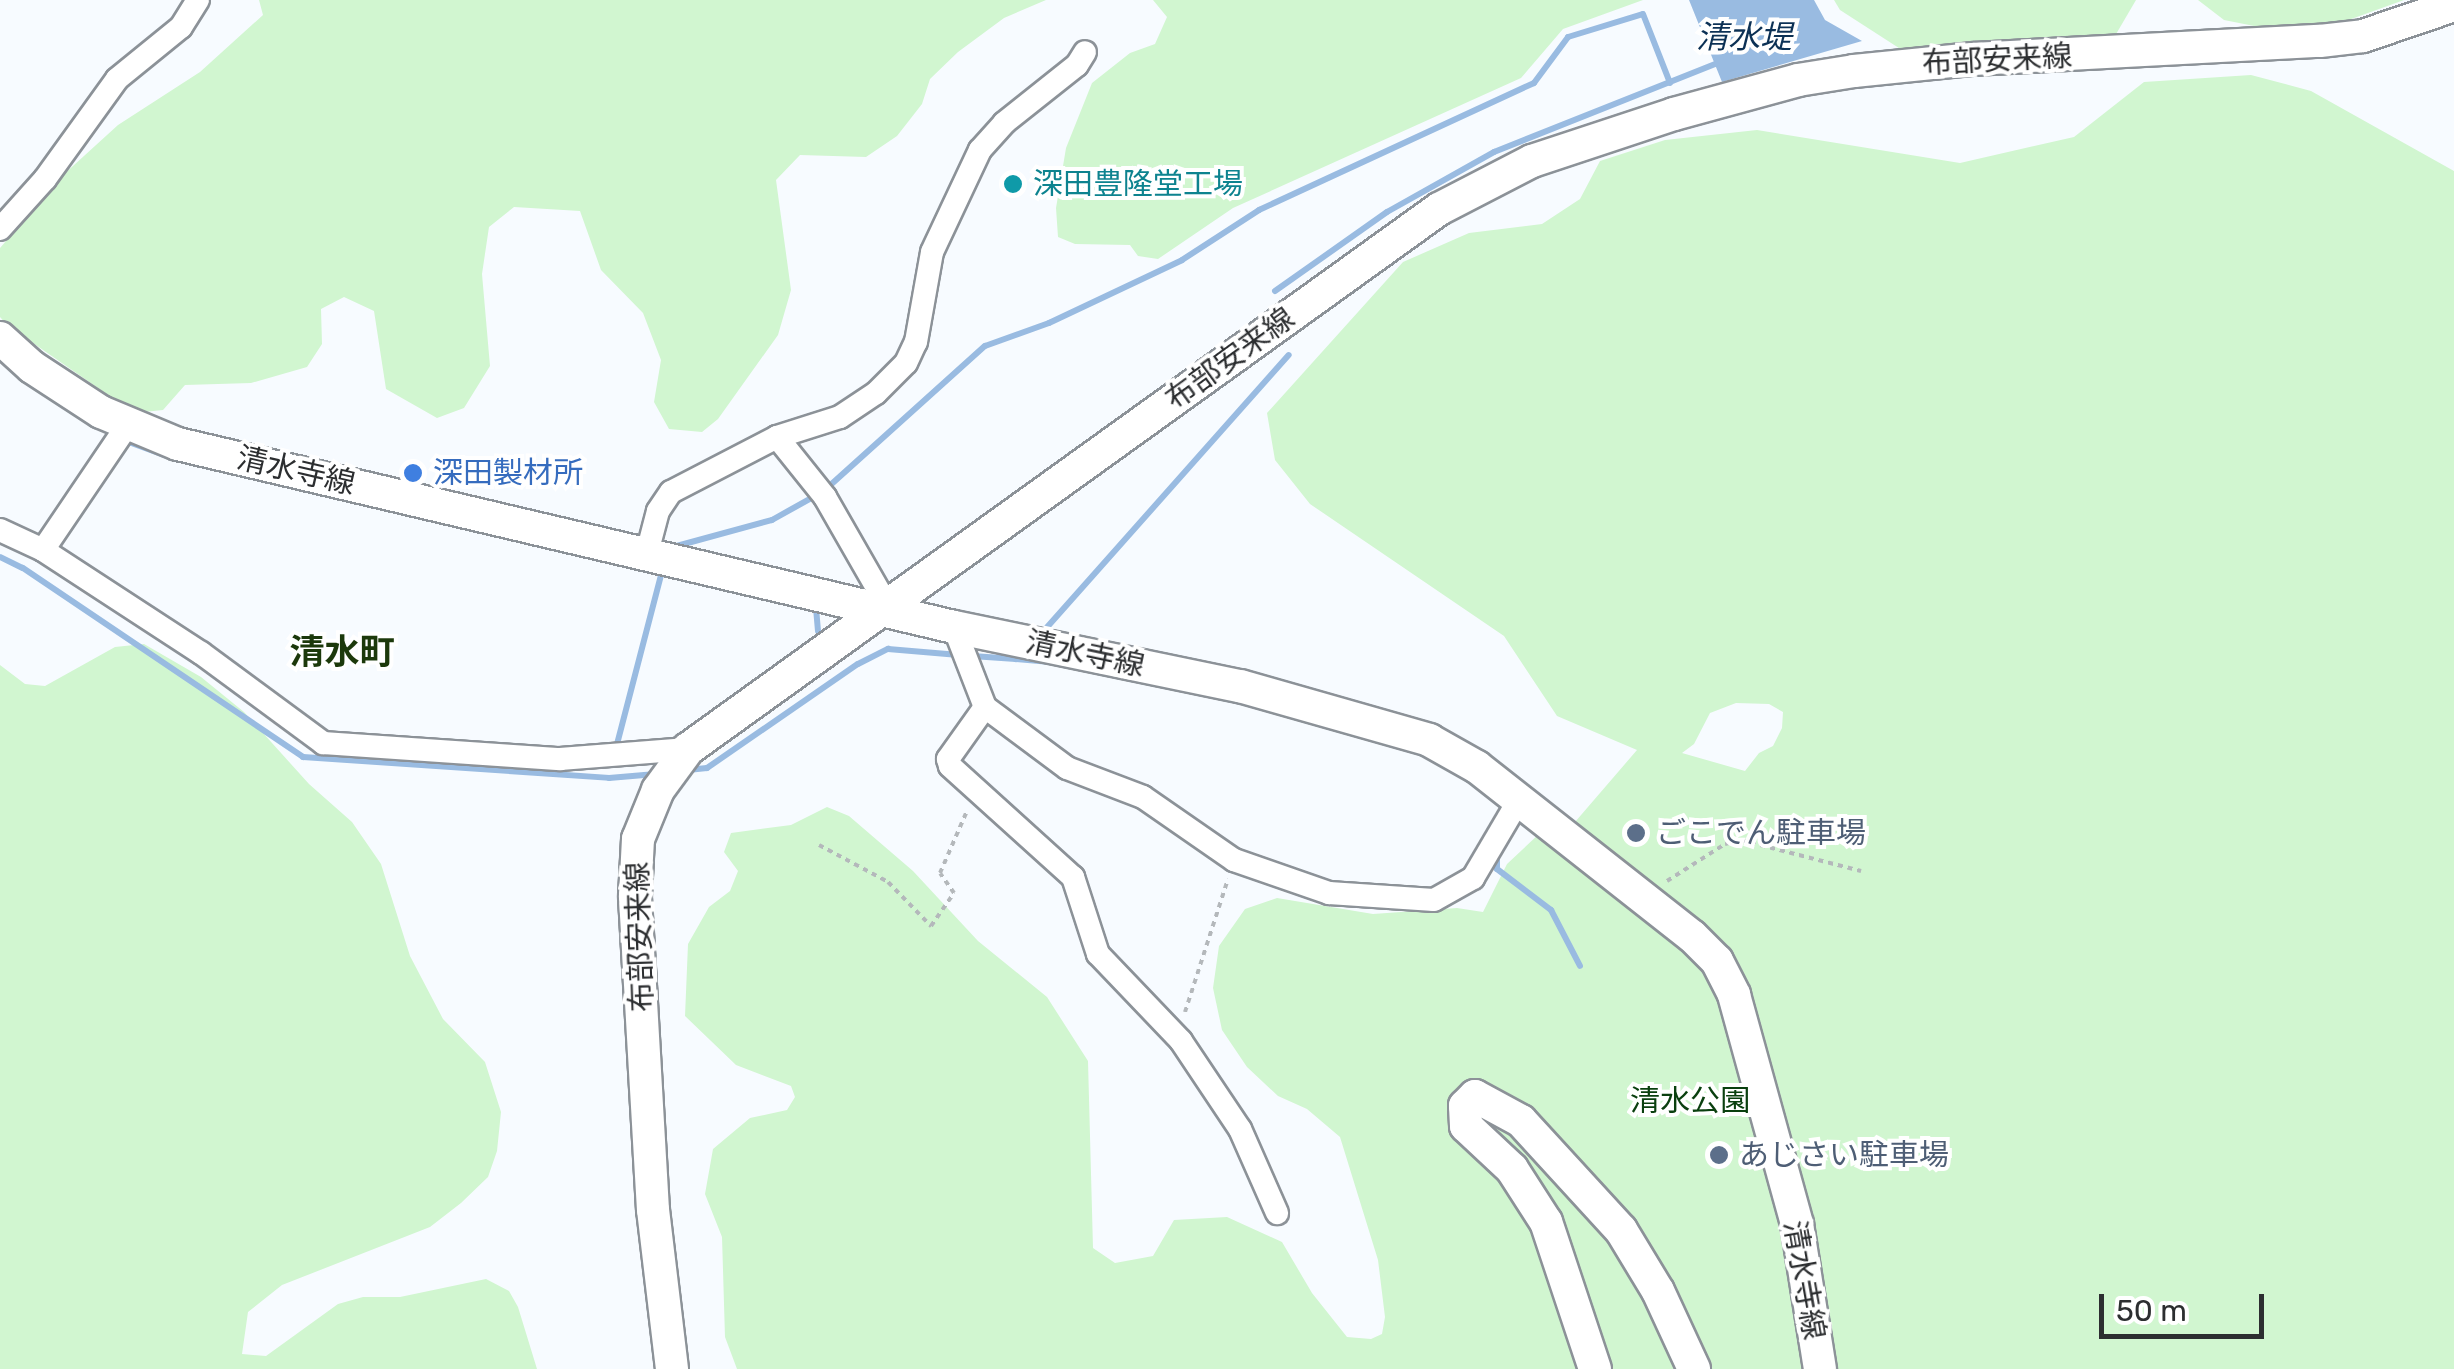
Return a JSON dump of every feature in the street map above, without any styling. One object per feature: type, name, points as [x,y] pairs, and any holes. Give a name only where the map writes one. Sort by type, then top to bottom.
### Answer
[{"type":"main road","name":"布部安来線","points":[[672,1369],[653,1210],[636,896],[638,838],[658,790],[688,748],[1439,209],[1532,161],[1674,114],[1798,80],[1854,70],[1973,59],[2320,42],[2363,36],[2454,5]]},
{"type":"main road","name":"清水寺線","points":[[0,338],[32,367],[128,426],[178,444],[954,627],[1240,686],[1428,740],[1477,767],[1717,961],[1734,995],[1796,1224],[1820,1369]]},
{"type":"main road","points":[[1594,1369],[1546,1222],[1512,1169],[1466,1126],[1466,1106],[1474,1096],[1521,1120],[1621,1230],[1658,1291],[1694,1369]]},
{"type":"street","points":[[0,229],[45,179],[117,79],[181,28],[198,0]]},
{"type":"street","points":[[647,553],[658,511],[671,492],[777,437],[840,417],[876,393],[906,363],[916,342],[932,252],[980,150],[1004,122],[1077,64],[1086,52]]},
{"type":"street","points":[[42,550],[128,426]]},
{"type":"street","points":[[777,437],[825,497],[880,593],[883,609]]},
{"type":"street","points":[[0,530],[42,550],[201,652],[323,742],[560,759],[688,748]]},
{"type":"street","points":[[954,627],[984,707],[1067,768],[1142,797],[1234,860],[1329,894],[1434,900],[1474,878],[1519,800]]},
{"type":"street","points":[[984,707],[948,759],[975,793],[1073,878],[1098,954],[1176,1035],[1240,1129],[1277,1213]]},
{"type":"path","points":[[819,845],[888,882],[931,926],[954,892],[940,873],[975,793]]},
{"type":"path","points":[[1642,897],[1734,841],[1749,840],[1861,871]]},
{"type":"path","points":[[1176,1035],[1234,860]]},
{"type":"green space","points":[[259,0],[1046,0],[1004,18],[958,52],[930,79],[922,104],[897,136],[866,157],[800,155],[776,180],[791,290],[778,335],[718,419],[702,432],[669,429],[654,402],[661,360],[643,313],[601,270],[580,211],[514,207],[489,227],[482,274],[490,366],[464,408],[437,418],[386,389],[374,311],[344,297],[321,309],[322,344],[307,367],[251,383],[185,385],[163,410],[134,413],[7,325],[0,317],[0,248],[62,176],[118,125],[200,72],[263,15]]},
{"type":"green space","points":[[1153,0],[1643,0],[1563,29],[1521,78],[1233,208],[1158,259],[1138,256],[1130,245],[1075,244],[1058,237],[1056,208],[1066,148],[1092,83],[1130,53],[1155,44],[1167,17]]},
{"type":"green space","points":[[1834,0],[2136,0],[2112,41],[1902,50],[1840,10]]},
{"type":"green space","points":[[2198,0],[2404,0],[2304,36],[2224,20]]},
{"type":"green space","name":"清水公園","points":[[2251,75],[2311,91],[2454,171],[2454,1369],[737,1369],[725,1337],[722,1237],[705,1194],[713,1149],[750,1118],[787,1110],[795,1097],[791,1086],[736,1065],[685,1016],[688,944],[709,907],[730,891],[738,871],[724,852],[731,833],[791,825],[827,807],[849,816],[913,871],[978,941],[1047,997],[1088,1061],[1093,1248],[1115,1263],[1153,1256],[1174,1220],[1227,1217],[1282,1242],[1312,1293],[1347,1337],[1371,1339],[1382,1334],[1385,1317],[1378,1260],[1340,1137],[1307,1109],[1278,1096],[1247,1067],[1222,1030],[1213,988],[1219,946],[1245,909],[1277,898],[1373,914],[1457,908],[1483,912],[1507,864],[1540,833],[1569,829],[1637,750],[1557,716],[1504,636],[1310,504],[1275,460],[1267,413],[1403,262],[1469,233],[1542,224],[1580,199],[1600,161],[1665,140],[1757,130],[1960,163],[2074,137],[2144,82]],"holes":[[[1736,703],[1769,704],[1783,712],[1782,728],[1773,746],[1759,753],[1745,771],[1682,753],[1694,744],[1710,713]]]},
{"type":"green space","points":[[144,644],[201,677],[244,712],[309,784],[352,822],[381,864],[410,956],[443,1019],[485,1062],[501,1112],[497,1151],[488,1177],[461,1203],[430,1227],[282,1285],[248,1312],[242,1354],[266,1356],[338,1304],[363,1297],[400,1297],[486,1279],[509,1291],[518,1307],[537,1369],[0,1369],[0,665],[25,684],[45,686],[115,647]]},
{"type":"water","name":"清水堤","points":[[1689,0],[1814,0],[1825,20],[1862,41],[1722,82]]},
{"type":"waterway","points":[[826,489],[985,346],[1049,323],[1182,260],[1259,210],[1534,83],[1568,37],[1643,14],[1670,83]]},
{"type":"waterway","points":[[1275,291],[1387,212],[1494,152],[1715,64]]},
{"type":"waterway","points":[[1041,634],[1289,355]]},
{"type":"waterway","points":[[126,441],[175,459]]},
{"type":"waterway","points":[[673,547],[772,520],[815,496]]},
{"type":"waterway","points":[[0,557],[23,568],[303,757],[609,778],[656,774]]},
{"type":"waterway","points":[[616,748],[663,567]]},
{"type":"waterway","points":[[811,607],[816,608],[818,631]]},
{"type":"waterway","points":[[688,770],[707,768],[858,664],[888,649],[959,655]]},
{"type":"waterway","points":[[972,656],[1016,659],[1022,654]]},
{"type":"waterway","points":[[1016,659],[1048,662]]},
{"type":"waterway","points":[[1497,851],[1497,869],[1551,910],[1580,966]]},
{"type":"place","name":"深田豊隆堂工場","points":[[1013,184]]},
{"type":"place","name":"深田製材所","points":[[413,473]]},
{"type":"place","name":"ごこでん駐車場","points":[[1636,833]]},
{"type":"place","name":"あじさい駐車場","points":[[1719,1155]]},
{"type":"district","name":"清水町","points":[[342,652]]}]
